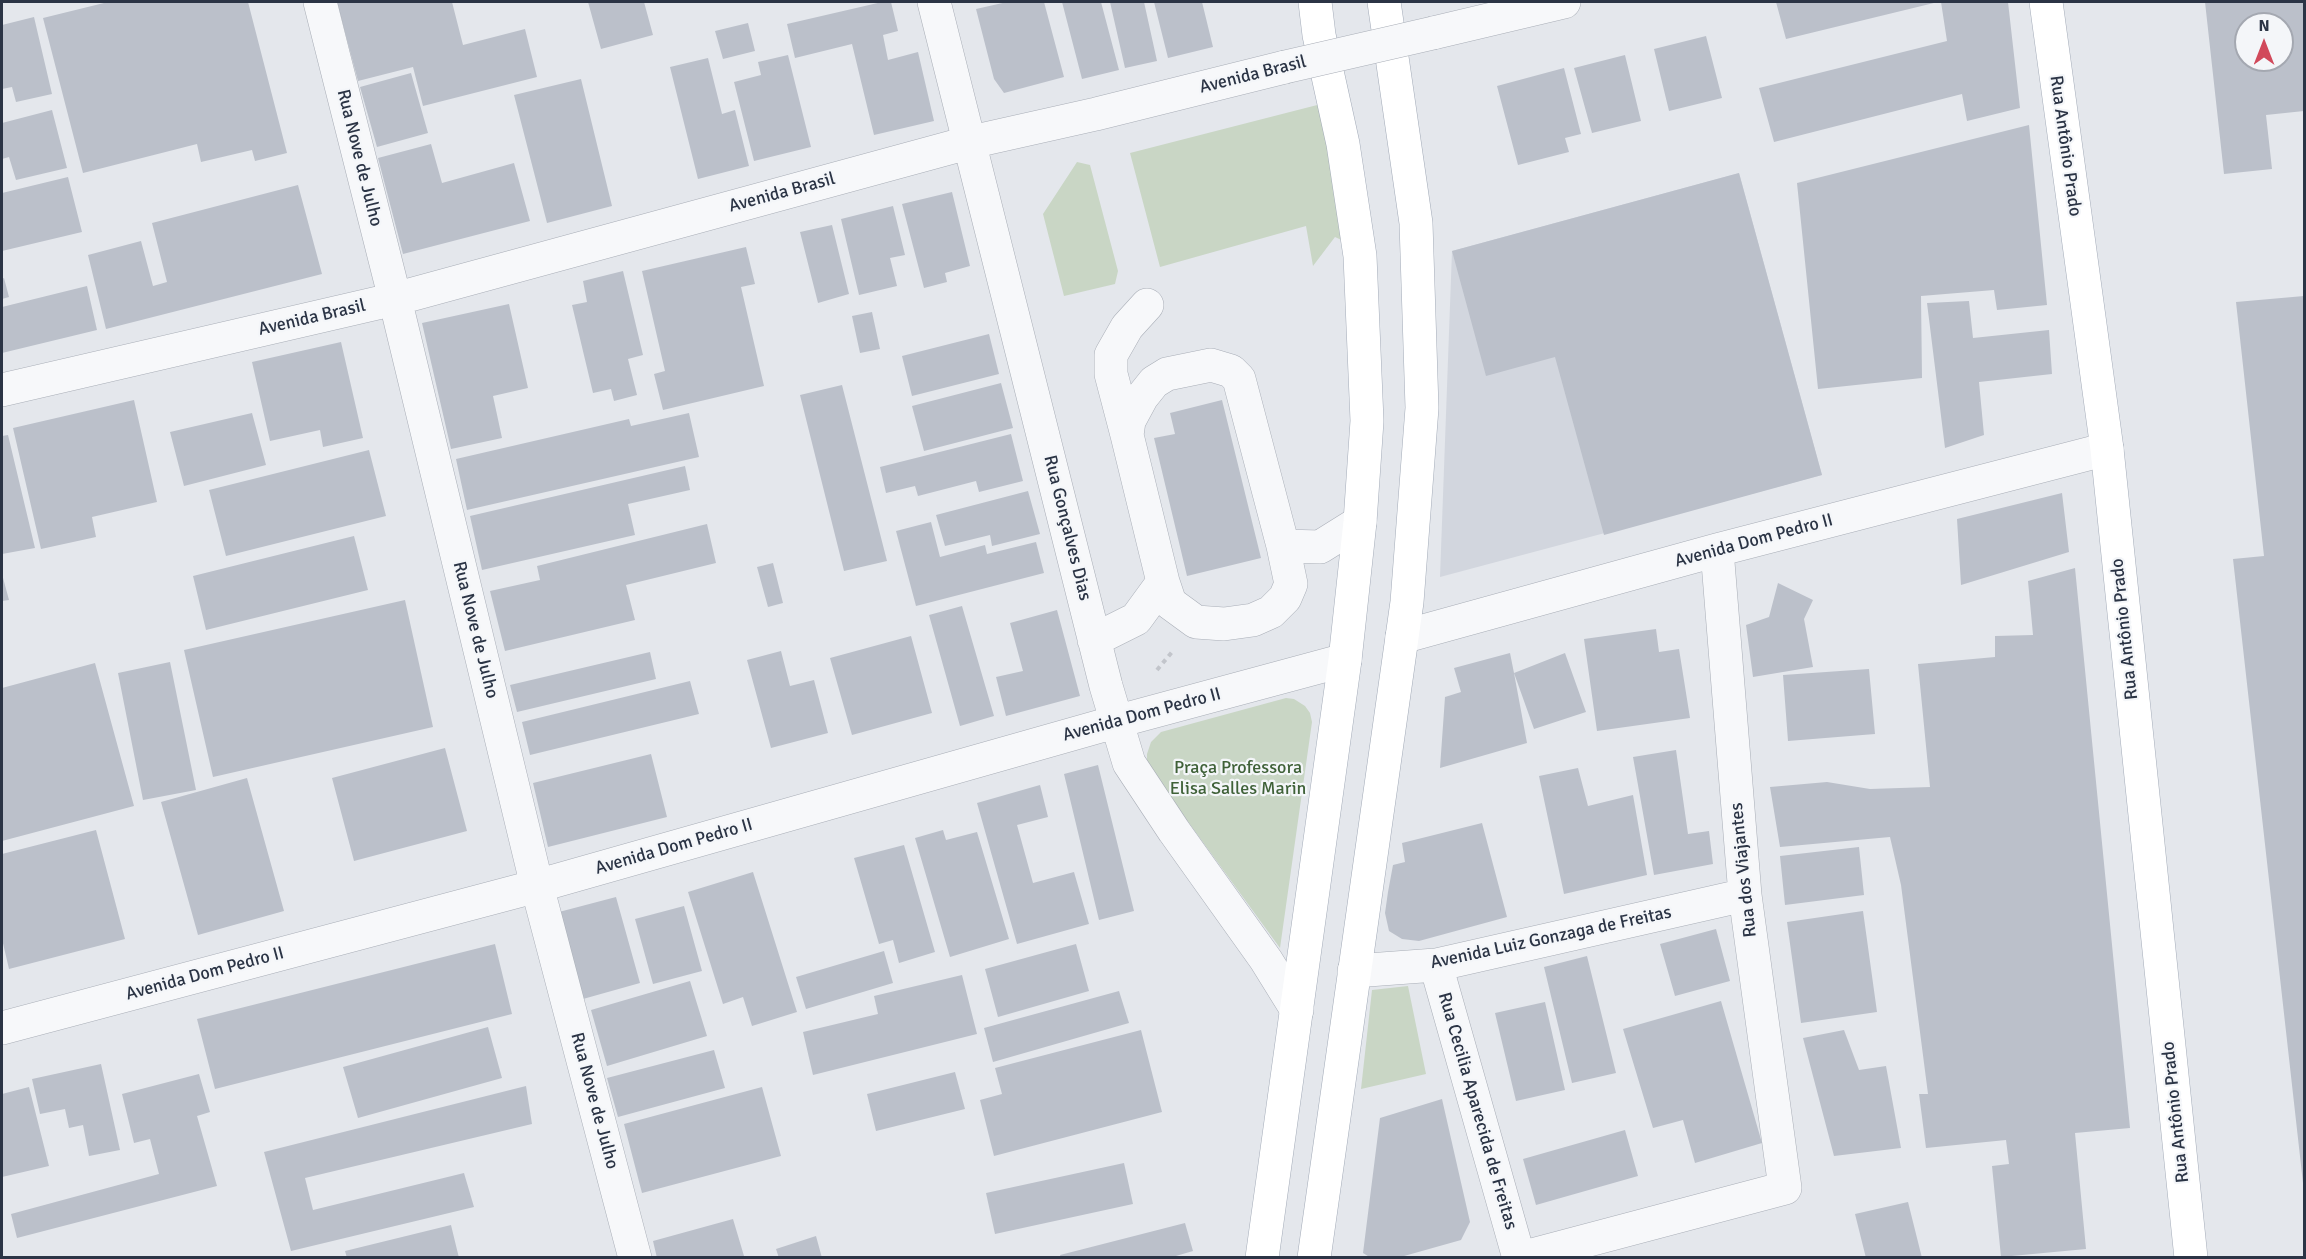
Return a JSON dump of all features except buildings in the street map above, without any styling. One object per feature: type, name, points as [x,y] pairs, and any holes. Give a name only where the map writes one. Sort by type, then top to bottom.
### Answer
[{"type":"main road","points":[[1262,1257],[1346,660],[1360,522],[1366,421],[1360,256],[1343,144],[1319,35],[1315,2]]},
{"type":"main road","points":[[1314,1257],[1407,602],[1422,408],[1416,224],[1384,2]]},
{"type":"main road","name":"Rua Antônio Prado","points":[[2046,2],[2107,449],[2191,1257]]},
{"type":"street","name":"Rua Nove de Julho","points":[[320,2],[395,299],[537,885],[635,1257]]},
{"type":"street","name":"Rua Gonçalves Dias","points":[[934,2],[1115,722],[1129,763],[1174,831],[1266,960],[1297,1010]]},
{"type":"street","name":"Avenida Brasil","points":[[2,390],[395,299],[971,142],[1096,114],[1285,66],[1564,2]]},
{"type":"street","points":[[1128,435],[1129,421],[1142,397],[1154,382],[1167,374],[1211,365],[1231,371],[1239,379],[1291,584],[1285,598],[1271,612],[1253,620],[1224,624],[1196,622],[1170,603],[1162,582],[1128,435],[1111,374],[1111,354],[1127,327],[1147,305]]},
{"type":"street","name":"Avenida Dom Pedro II","points":[[1402,637],[1717,550],[2107,449]]},
{"type":"street","points":[[1283,546],[1320,547],[1360,522]]},
{"type":"street","name":"Rua dos Viajantes","points":[[1520,1257],[1785,1188],[1745,895],[1717,550]]},
{"type":"street","points":[[1094,640],[1136,619],[1162,582]]},
{"type":"street","name":"Avenida Dom Pedro II","points":[[2,1028],[537,885],[1115,722],[1346,660]]},
{"type":"street","name":"Avenida Luiz Gonzaga de Freitas","points":[[1354,971],[1436,965],[1745,895]]},
{"type":"street","name":"Rua Cecilia Aparecida de Freitas","points":[[1436,965],[1520,1257]]},
{"type":"shaded area","points":[[1739,173],[1822,475],[1440,577],[1452,251]]},
{"type":"green space","points":[[1325,103],[1348,243],[1335,237],[1313,266],[1306,226],[1160,267],[1130,153]]},
{"type":"green space","points":[[1077,162],[1090,165],[1118,271],[1115,284],[1064,296],[1043,214]]},
{"type":"green space","name":"Praça Professora Elisa Salles Marin","points":[[1286,698],[1294,699],[1305,706],[1312,722],[1280,948],[1151,771],[1147,763],[1147,754],[1151,742],[1161,732]]},
{"type":"green space","points":[[1408,986],[1426,1074],[1361,1089],[1372,990]]}]
